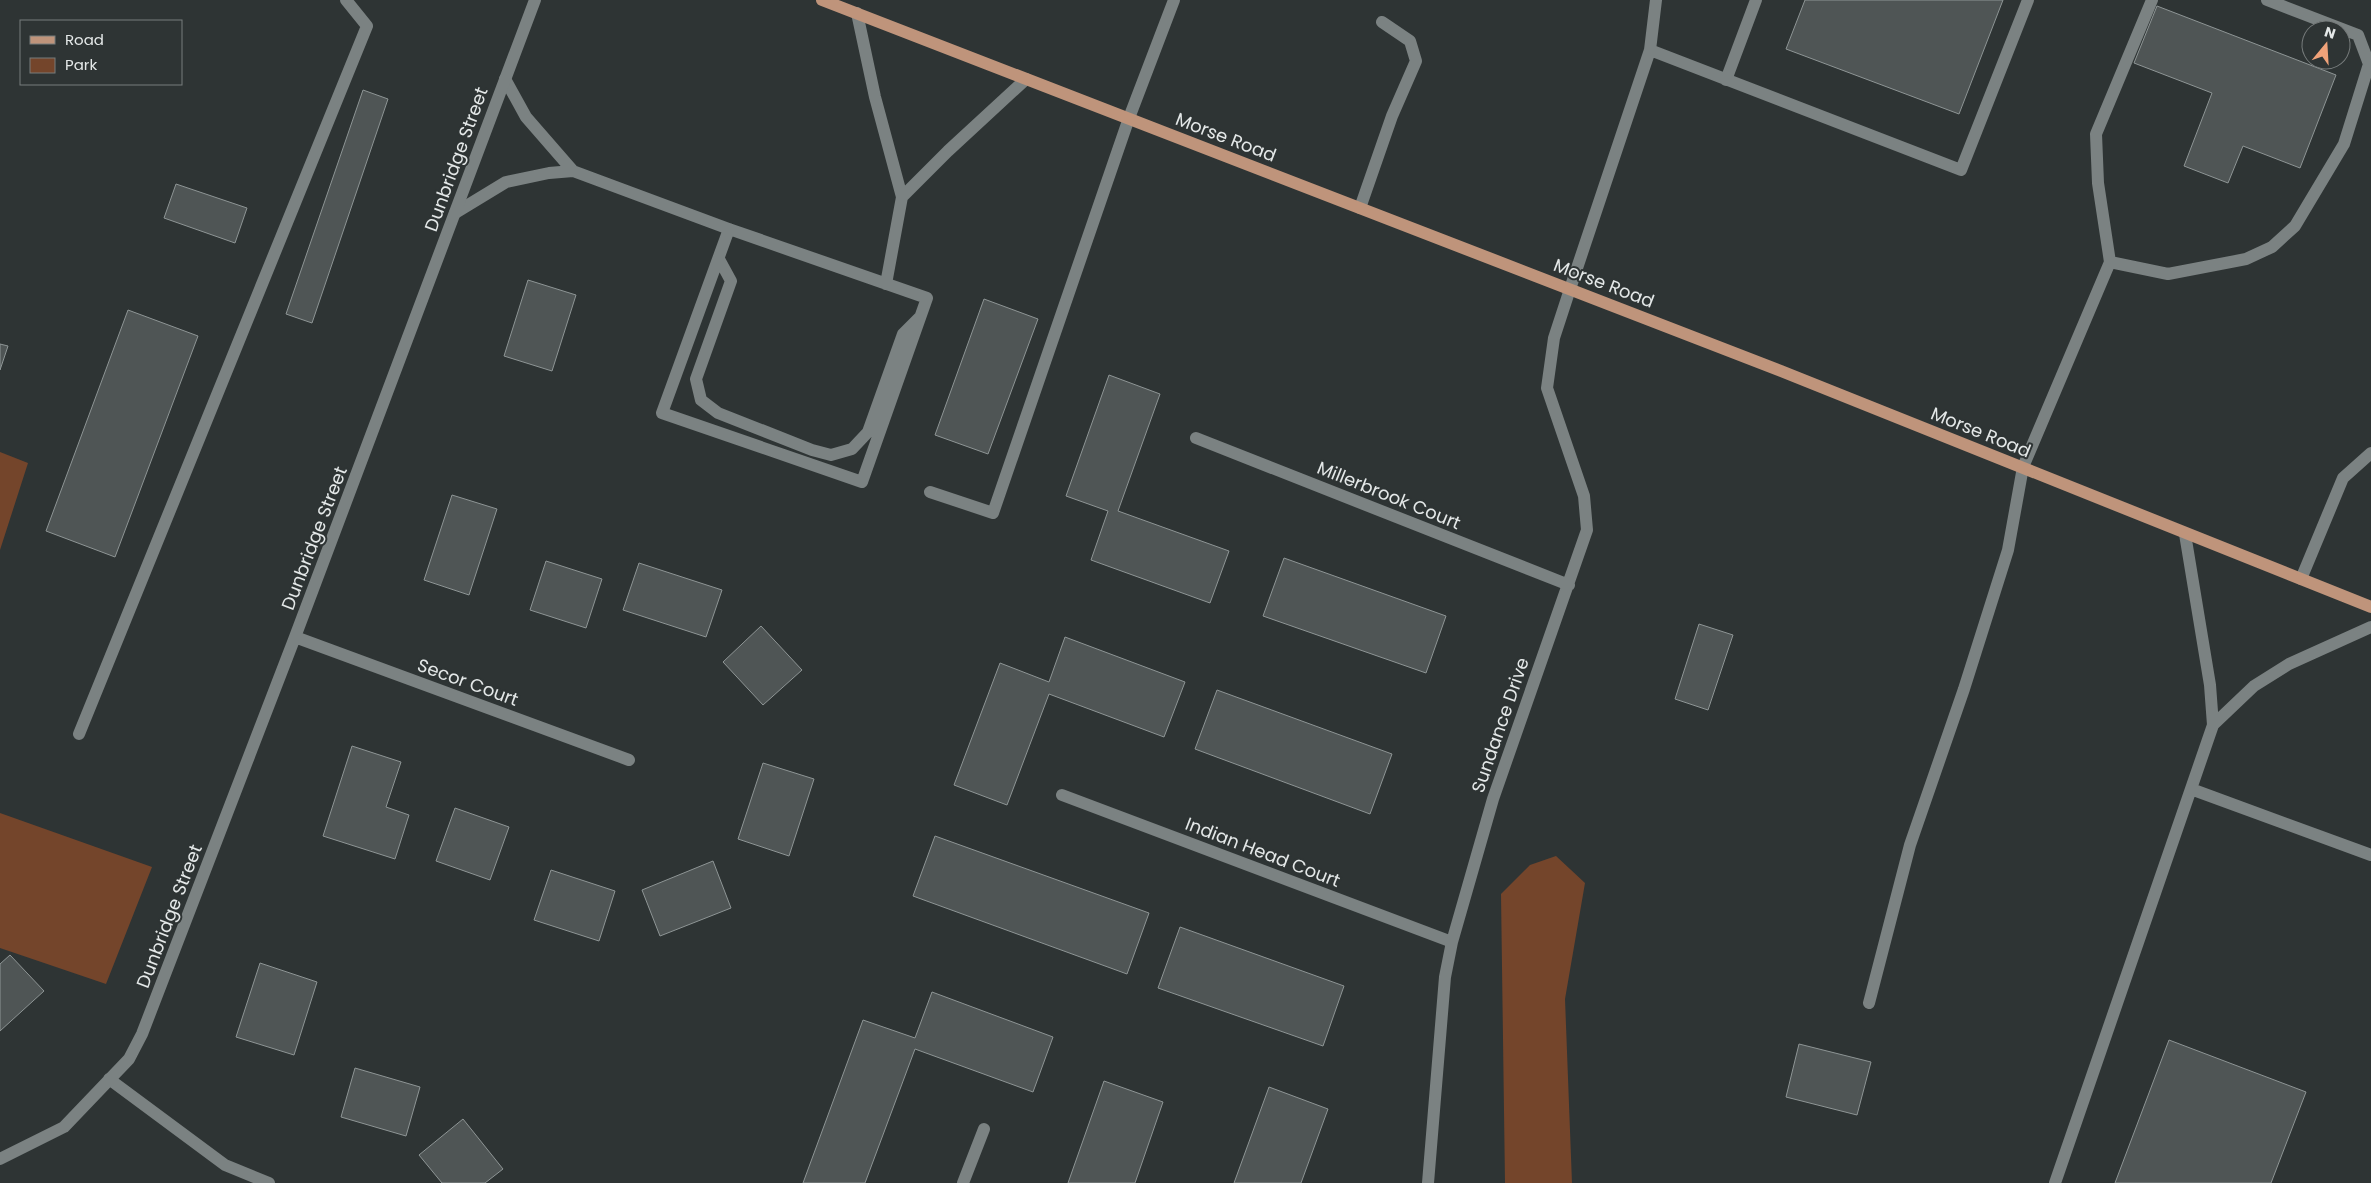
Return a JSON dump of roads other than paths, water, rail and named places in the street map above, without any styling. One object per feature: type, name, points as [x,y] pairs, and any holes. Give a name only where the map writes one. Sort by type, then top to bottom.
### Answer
[{"type":"main road","name":"Morse Road","points":[[827,1],[1570,289],[2023,467],[2185,534],[2371,607]]},
{"type":"street","points":[[79,734],[367,26],[346,0]]},
{"type":"street","name":"Dunbridge Street","points":[[0,1160],[64,1127],[129,1059],[142,1034],[295,637],[535,0]]},
{"type":"street","points":[[930,492],[993,514],[1128,118],[1174,0]]},
{"type":"street","name":"Sundance Drive","points":[[1428,1183],[1445,977],[1452,942],[1493,799],[1587,530],[1584,496],[1547,388],[1554,338],[1650,50],[1656,0]]},
{"type":"street","points":[[1726,80],[1756,0]]},
{"type":"street","points":[[1650,50],[1961,170],[2028,0]]},
{"type":"street","points":[[1869,1004],[1910,845],[1964,689],[2008,550],[2023,467],[2110,262],[2098,183],[2096,134],[2152,0]]},
{"type":"street","points":[[2110,262],[2168,274],[2246,258],[2272,248],[2295,226],[2344,144],[2369,64],[2358,36],[2267,0]]},
{"type":"street","points":[[857,13],[875,97],[902,197],[886,284]]},
{"type":"street","points":[[1360,208],[1392,116],[1416,61],[1410,41],[1382,22]]},
{"type":"street","points":[[505,78],[526,117],[573,171]]},
{"type":"street","points":[[902,197],[948,151],[1026,79]]},
{"type":"street","points":[[455,213],[506,182],[549,173],[573,171],[729,229],[927,298],[862,482],[662,414],[729,229]]},
{"type":"street","points":[[719,259],[731,281],[696,379],[701,400],[718,413],[812,450],[832,455],[852,450],[868,432],[903,334],[921,316]]},
{"type":"street","name":"Millerbrook Court","points":[[1196,438],[1569,585]]},
{"type":"street","points":[[2301,579],[2343,478],[2371,453]]},
{"type":"street","points":[[2055,1183],[2213,725],[2208,676],[2185,534]]},
{"type":"street","points":[[2213,725],[2254,686],[2289,664],[2371,627]]},
{"type":"street","name":"Secor Court","points":[[295,637],[629,760]]},
{"type":"street","points":[[2191,788],[2371,855]]},
{"type":"street","name":"Indian Head Court","points":[[1062,795],[1452,942]]},
{"type":"street","points":[[109,1079],[225,1165],[269,1183]]},
{"type":"street","points":[[963,1183],[984,1129]]}]
